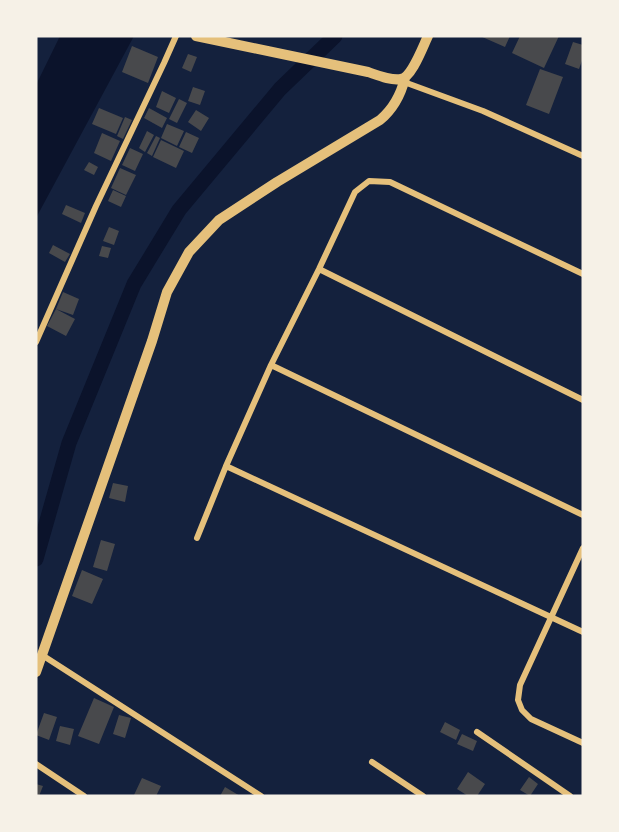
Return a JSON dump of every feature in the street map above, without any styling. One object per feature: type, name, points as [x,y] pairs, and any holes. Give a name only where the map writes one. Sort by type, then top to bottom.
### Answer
[{"type":"street","points":[[36,342],[96,206],[176,36]]},
{"type":"street","points":[[198,36],[403,80],[483,111],[583,156]]},
{"type":"street","points":[[36,672],[167,292],[189,252],[219,220],[380,120],[388,112],[428,36]]},
{"type":"street","points":[[196,537],[271,365],[355,192],[369,181],[390,182],[583,274]]},
{"type":"street","points":[[319,269],[583,400]]},
{"type":"street","points":[[271,365],[583,515]]},
{"type":"street","points":[[226,466],[583,632]]},
{"type":"street","points":[[583,548],[520,685],[518,700],[522,710],[531,719],[583,743]]},
{"type":"street","points":[[42,655],[261,796]]},
{"type":"street","points":[[477,732],[570,796]]},
{"type":"street","points":[[372,762],[423,796]]},
{"type":"street","points":[[36,764],[84,796]]},
{"type":"water","points":[[60,36],[134,36],[36,218],[36,85]]},
{"type":"building","points":[[480,36],[510,36],[505,47]]},
{"type":"building","points":[[520,36],[559,36],[544,68],[512,53]]},
{"type":"building","points":[[573,42],[583,45],[583,58],[579,69],[565,64]]},
{"type":"building","points":[[132,46],[158,57],[148,83],[122,72]]},
{"type":"building","points":[[188,54],[197,57],[191,72],[182,68]]},
{"type":"building","points":[[540,69],[563,77],[549,114],[526,105]]},
{"type":"building","points":[[193,87],[205,91],[200,105],[188,101]]},
{"type":"building","points":[[162,91],[176,98],[169,113],[156,107]]},
{"type":"building","points":[[179,99],[187,103],[177,123],[169,119]]},
{"type":"building","points":[[99,108],[123,118],[116,134],[92,124]]},
{"type":"building","points":[[149,108],[167,118],[162,128],[144,118]]},
{"type":"building","points":[[196,110],[209,118],[201,131],[188,122]]},
{"type":"building","points":[[125,117],[132,120],[123,139],[117,136]]},
{"type":"building","points":[[167,124],[184,131],[177,146],[161,138]]},
{"type":"building","points":[[147,131],[154,135],[145,152],[139,148]]},
{"type":"building","points":[[186,132],[199,138],[192,153],[179,147]]},
{"type":"building","points":[[102,133],[120,141],[111,161],[94,153]]},
{"type":"building","points":[[156,136],[160,138],[152,156],[147,153]]},
{"type":"building","points":[[161,140],[184,151],[176,168],[153,157]]},
{"type":"building","points":[[130,148],[143,154],[135,171],[122,165]]},
{"type":"building","points":[[89,162],[98,167],[94,175],[84,170]]},
{"type":"building","points":[[120,168],[136,175],[126,195],[111,188]]},
{"type":"building","points":[[113,190],[126,196],[121,207],[108,201]]},
{"type":"building","points":[[66,205],[85,213],[81,223],[62,214]]},
{"type":"building","points":[[109,227],[119,231],[114,245],[103,241]]},
{"type":"building","points":[[53,245],[70,254],[65,262],[49,253]]},
{"type":"building","points":[[102,246],[111,248],[108,258],[99,256]]},
{"type":"building","points":[[63,292],[79,299],[73,315],[56,309]]},
{"type":"building","points":[[56,309],[75,319],[66,336],[47,326]]},
{"type":"building","points":[[113,483],[128,486],[125,502],[109,498]]},
{"type":"building","points":[[101,540],[115,544],[107,571],[93,567]]},
{"type":"building","points":[[82,570],[103,579],[92,604],[72,596]]},
{"type":"building","points":[[94,698],[114,707],[99,744],[78,736]]},
{"type":"building","points":[[44,713],[57,717],[49,740],[36,735]]},
{"type":"building","points":[[119,715],[131,718],[125,738],[113,734]]},
{"type":"building","points":[[445,722],[460,730],[456,740],[440,732]]},
{"type":"building","points":[[60,726],[74,729],[70,745],[56,741]]},
{"type":"building","points":[[462,734],[477,741],[473,751],[457,744]]},
{"type":"building","points":[[468,772],[485,784],[477,796],[468,796],[457,789]]},
{"type":"building","points":[[529,777],[538,784],[530,796],[520,790]]},
{"type":"building","points":[[142,778],[161,786],[156,796],[134,795]]},
{"type":"building","points":[[36,784],[43,786],[39,796],[36,796]]},
{"type":"building","points":[[225,787],[240,796],[220,796]]},
{"type":"waterway","points":[[36,559],[69,443],[134,284],[179,210],[280,89],[335,36]]}]
